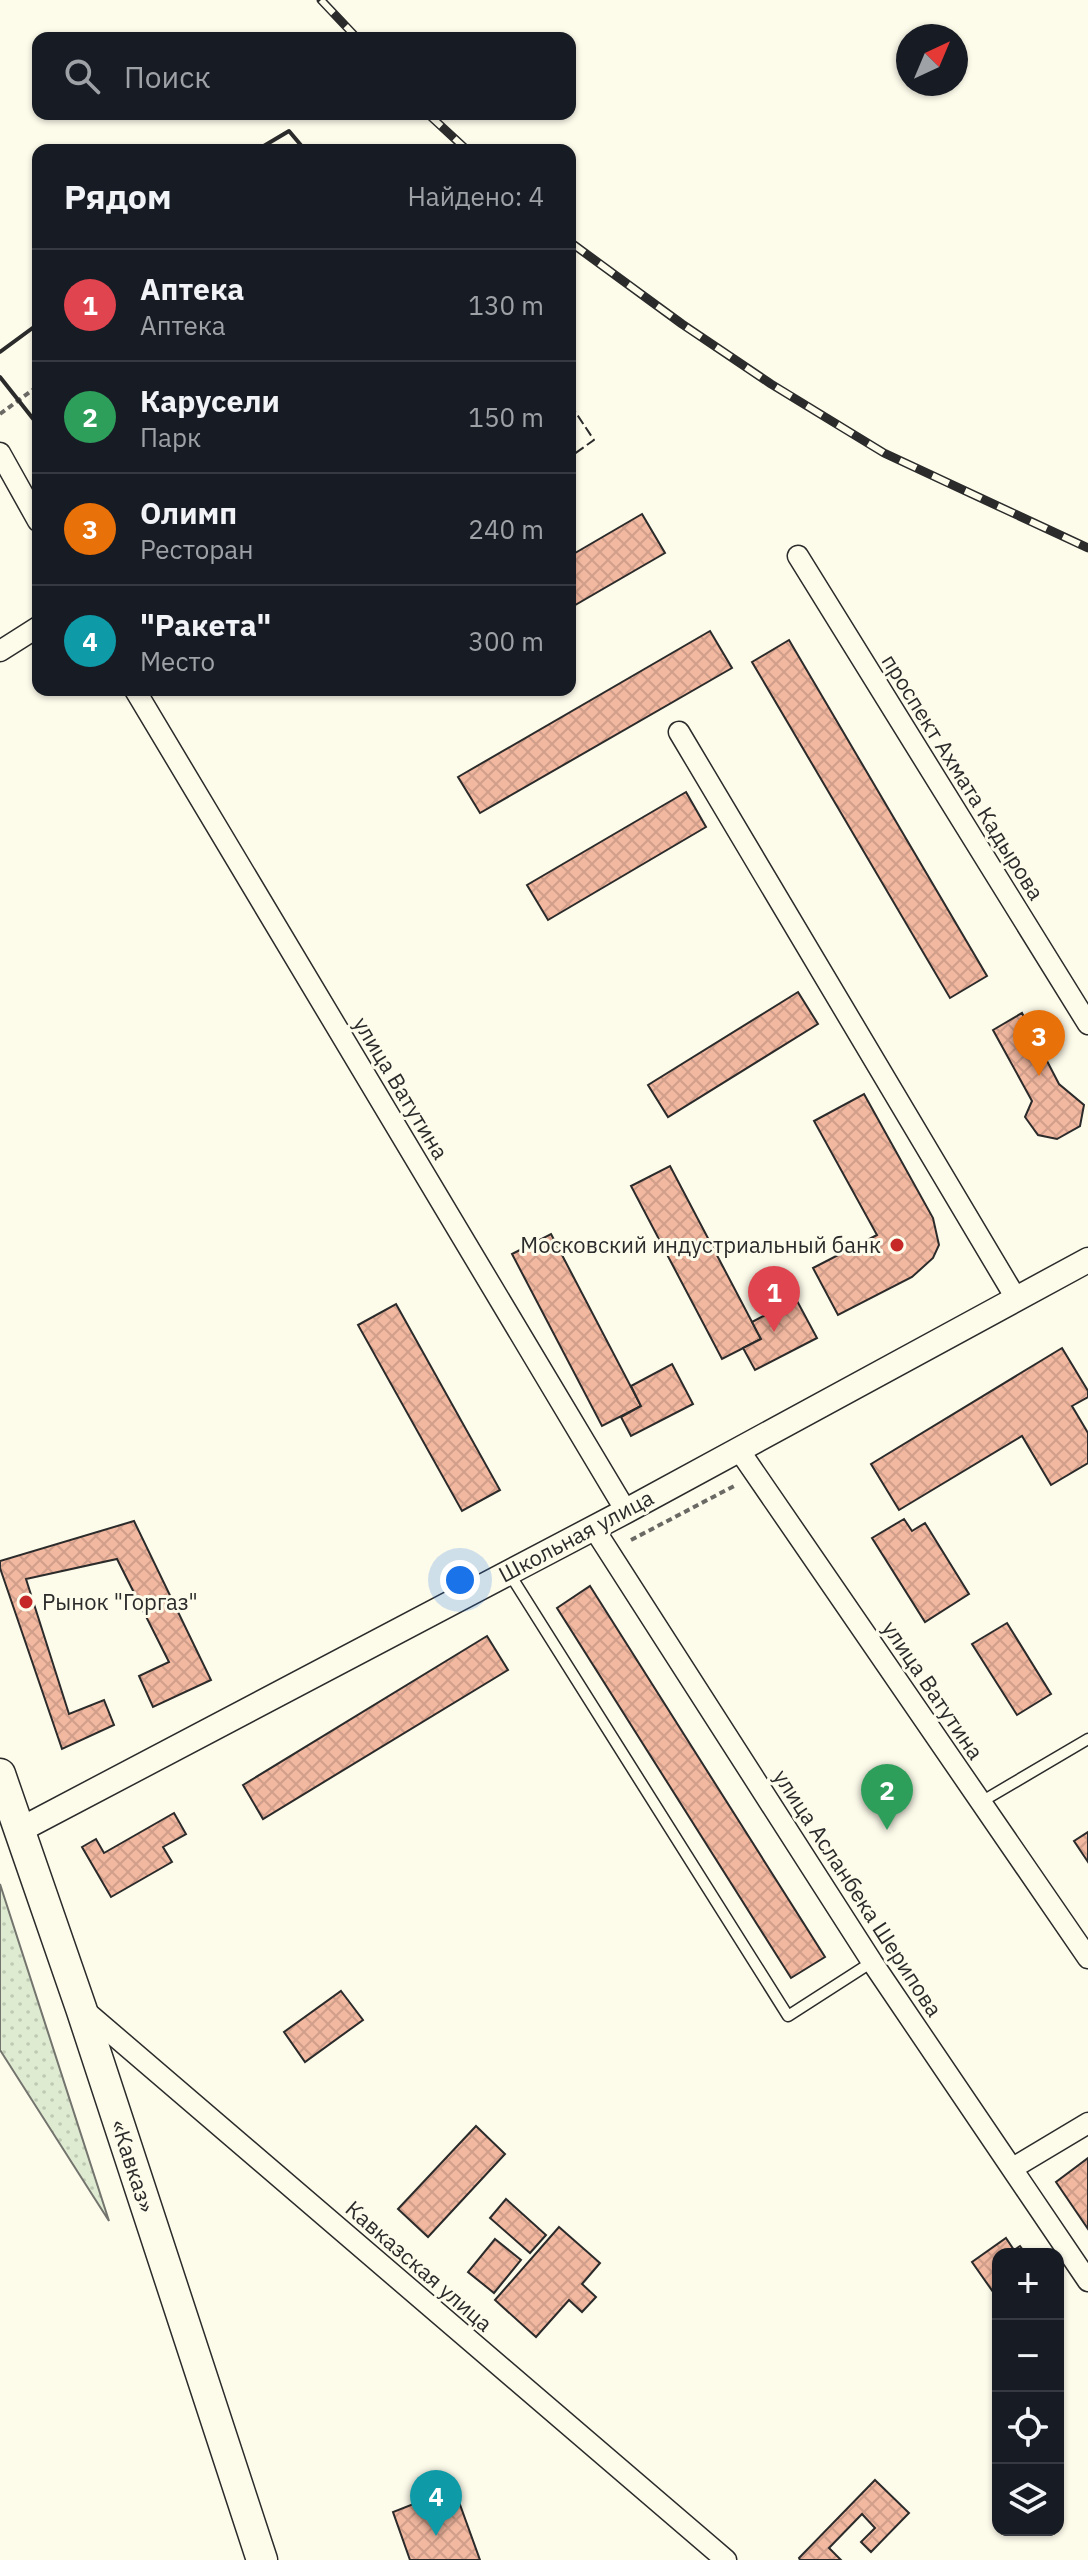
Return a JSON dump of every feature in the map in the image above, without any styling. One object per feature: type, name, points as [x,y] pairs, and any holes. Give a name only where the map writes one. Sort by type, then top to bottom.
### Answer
[{"type":"main road","name":"«Кавказ»","points":[[0,1774],[9,1831],[81,2008],[262,2560]]},
{"type":"street","points":[[0,453],[32,510]]},
{"type":"street","name":"проспект Ахмата Кадырова","points":[[798,556],[1088,1024]]},
{"type":"street","points":[[0,651],[32,631]]},
{"type":"street","name":"улица Ватутина","points":[[139,696],[626,1511]]},
{"type":"street","points":[[679,732],[1017,1300]]},
{"type":"street","name":"Школьная улица","points":[[9,1831],[626,1511],[1088,1260]]},
{"type":"street","name":"улица Ватутина","points":[[739,1450],[1088,1958]]},
{"type":"street","name":"улица Асланбека Шерипова","points":[[593,1527],[872,1962],[1088,2281]]},
{"type":"street","name":"Кавказская улица","points":[[81,2008],[726,2560]]},
{"type":"street","points":[[1013,2168],[1088,2123]]},
{"type":"lane","points":[[508,1572],[788,2016],[872,1962]]},
{"type":"lane","points":[[981,1802],[1088,1739]]},
{"type":"path","points":[[0,414],[32,390]]},
{"type":"path","points":[[631,1540],[736,1485]]},
{"type":"green space","points":[[0,1884],[109,2221],[0,2050]]},
{"type":"building","points":[[642,514],[665,553],[576,605],[576,552]]},
{"type":"building","points":[[710,631],[732,668],[480,813],[458,777]]},
{"type":"building","points":[[789,640],[987,976],[950,998],[752,662]]},
{"type":"building","points":[[686,792],[706,827],[548,920],[527,885]]},
{"type":"building","points":[[798,992],[818,1024],[668,1117],[648,1085]]},
{"type":"building","points":[[1022,1013],[1059,1084],[1084,1105],[1080,1126],[1057,1139],[1038,1135],[1025,1117],[1032,1101],[993,1030]]},
{"type":"building","points":[[864,1094],[933,1218],[939,1245],[933,1258],[912,1277],[838,1315],[813,1268],[877,1235],[814,1121]]},
{"type":"building","points":[[670,1166],[761,1339],[722,1359],[631,1186]]},
{"type":"building","points":[[551,1234],[641,1406],[602,1426],[512,1254]]},
{"type":"building","points":[[796,1299],[817,1338],[755,1370],[743,1348],[761,1339],[752,1322]]},
{"type":"building","points":[[396,1304],[500,1490],[462,1511],[358,1325]]},
{"type":"building","points":[[1062,1348],[1088,1391],[1088,1397],[1072,1406],[1088,1433],[1088,1463],[1051,1485],[1022,1436],[899,1510],[871,1464]]},
{"type":"building","points":[[672,1364],[693,1404],[631,1436],[621,1417],[641,1406],[631,1386]]},
{"type":"building","points":[[904,1519],[912,1531],[925,1523],[969,1594],[925,1622],[872,1538]]},
{"type":"building","points":[[134,1521],[211,1680],[153,1707],[139,1676],[169,1662],[117,1559],[26,1579],[69,1714],[104,1700],[114,1725],[62,1749],[0,1561]]},
{"type":"building","points":[[590,1586],[825,1957],[791,1978],[557,1608]]},
{"type":"building","points":[[1007,1623],[1051,1694],[1017,1715],[972,1644]]},
{"type":"building","points":[[487,1636],[508,1670],[263,1819],[243,1785]]},
{"type":"building","points":[[174,1813],[186,1834],[163,1847],[172,1862],[111,1897],[82,1847],[96,1839],[104,1853]]},
{"type":"building","points":[[1088,1832],[1088,1862],[1074,1841]]},
{"type":"building","points":[[341,1991],[363,2020],[305,2062],[284,2032]]},
{"type":"building","points":[[476,2126],[505,2154],[428,2237],[398,2209]]},
{"type":"building","points":[[1088,2158],[1088,2229],[1056,2182]]},
{"type":"building","points":[[506,2199],[546,2235],[530,2253],[490,2218]]},
{"type":"building","points":[[559,2227],[600,2263],[582,2284],[596,2297],[582,2312],[569,2300],[536,2337],[495,2300]]},
{"type":"building","points":[[1006,2238],[1013,2248],[992,2248],[992,2290],[972,2262]]},
{"type":"building","points":[[495,2239],[521,2260],[494,2293],[468,2272]]},
{"type":"building","points":[[875,2480],[909,2513],[871,2552],[861,2542],[875,2528],[862,2514],[829,2548],[841,2560],[800,2560],[799,2558]]},
{"type":"building","points":[[454,2488],[480,2560],[410,2560],[393,2512]]},
{"type":"railway","points":[[321,0],[351,32]]},
{"type":"railway","points":[[434,120],[460,144]]},
{"type":"railway","points":[[576,246],[771,384],[884,453],[1088,548]]},
{"type":"fence","points":[[576,413],[594,440],[576,453]]},
{"type":"wall","points":[[267,144],[289,131],[300,144]]},
{"type":"wall","points":[[0,352],[32,328]]},
{"type":"wall","points":[[0,377],[32,417]]},
{"type":"place","name":"Олимп","points":[[1039,1076]]},
{"type":"place","name":"Московский индустриальный банк","points":[[897,1245]]},
{"type":"place","name":"Аптека","points":[[774,1332]]},
{"type":"place","name":"Рынок \"Горгаз\"","points":[[26,1602]]},
{"type":"place","name":"Карусели","points":[[887,1830]]},
{"type":"place","name":"\"Ракета\"","points":[[436,2536]]}]
